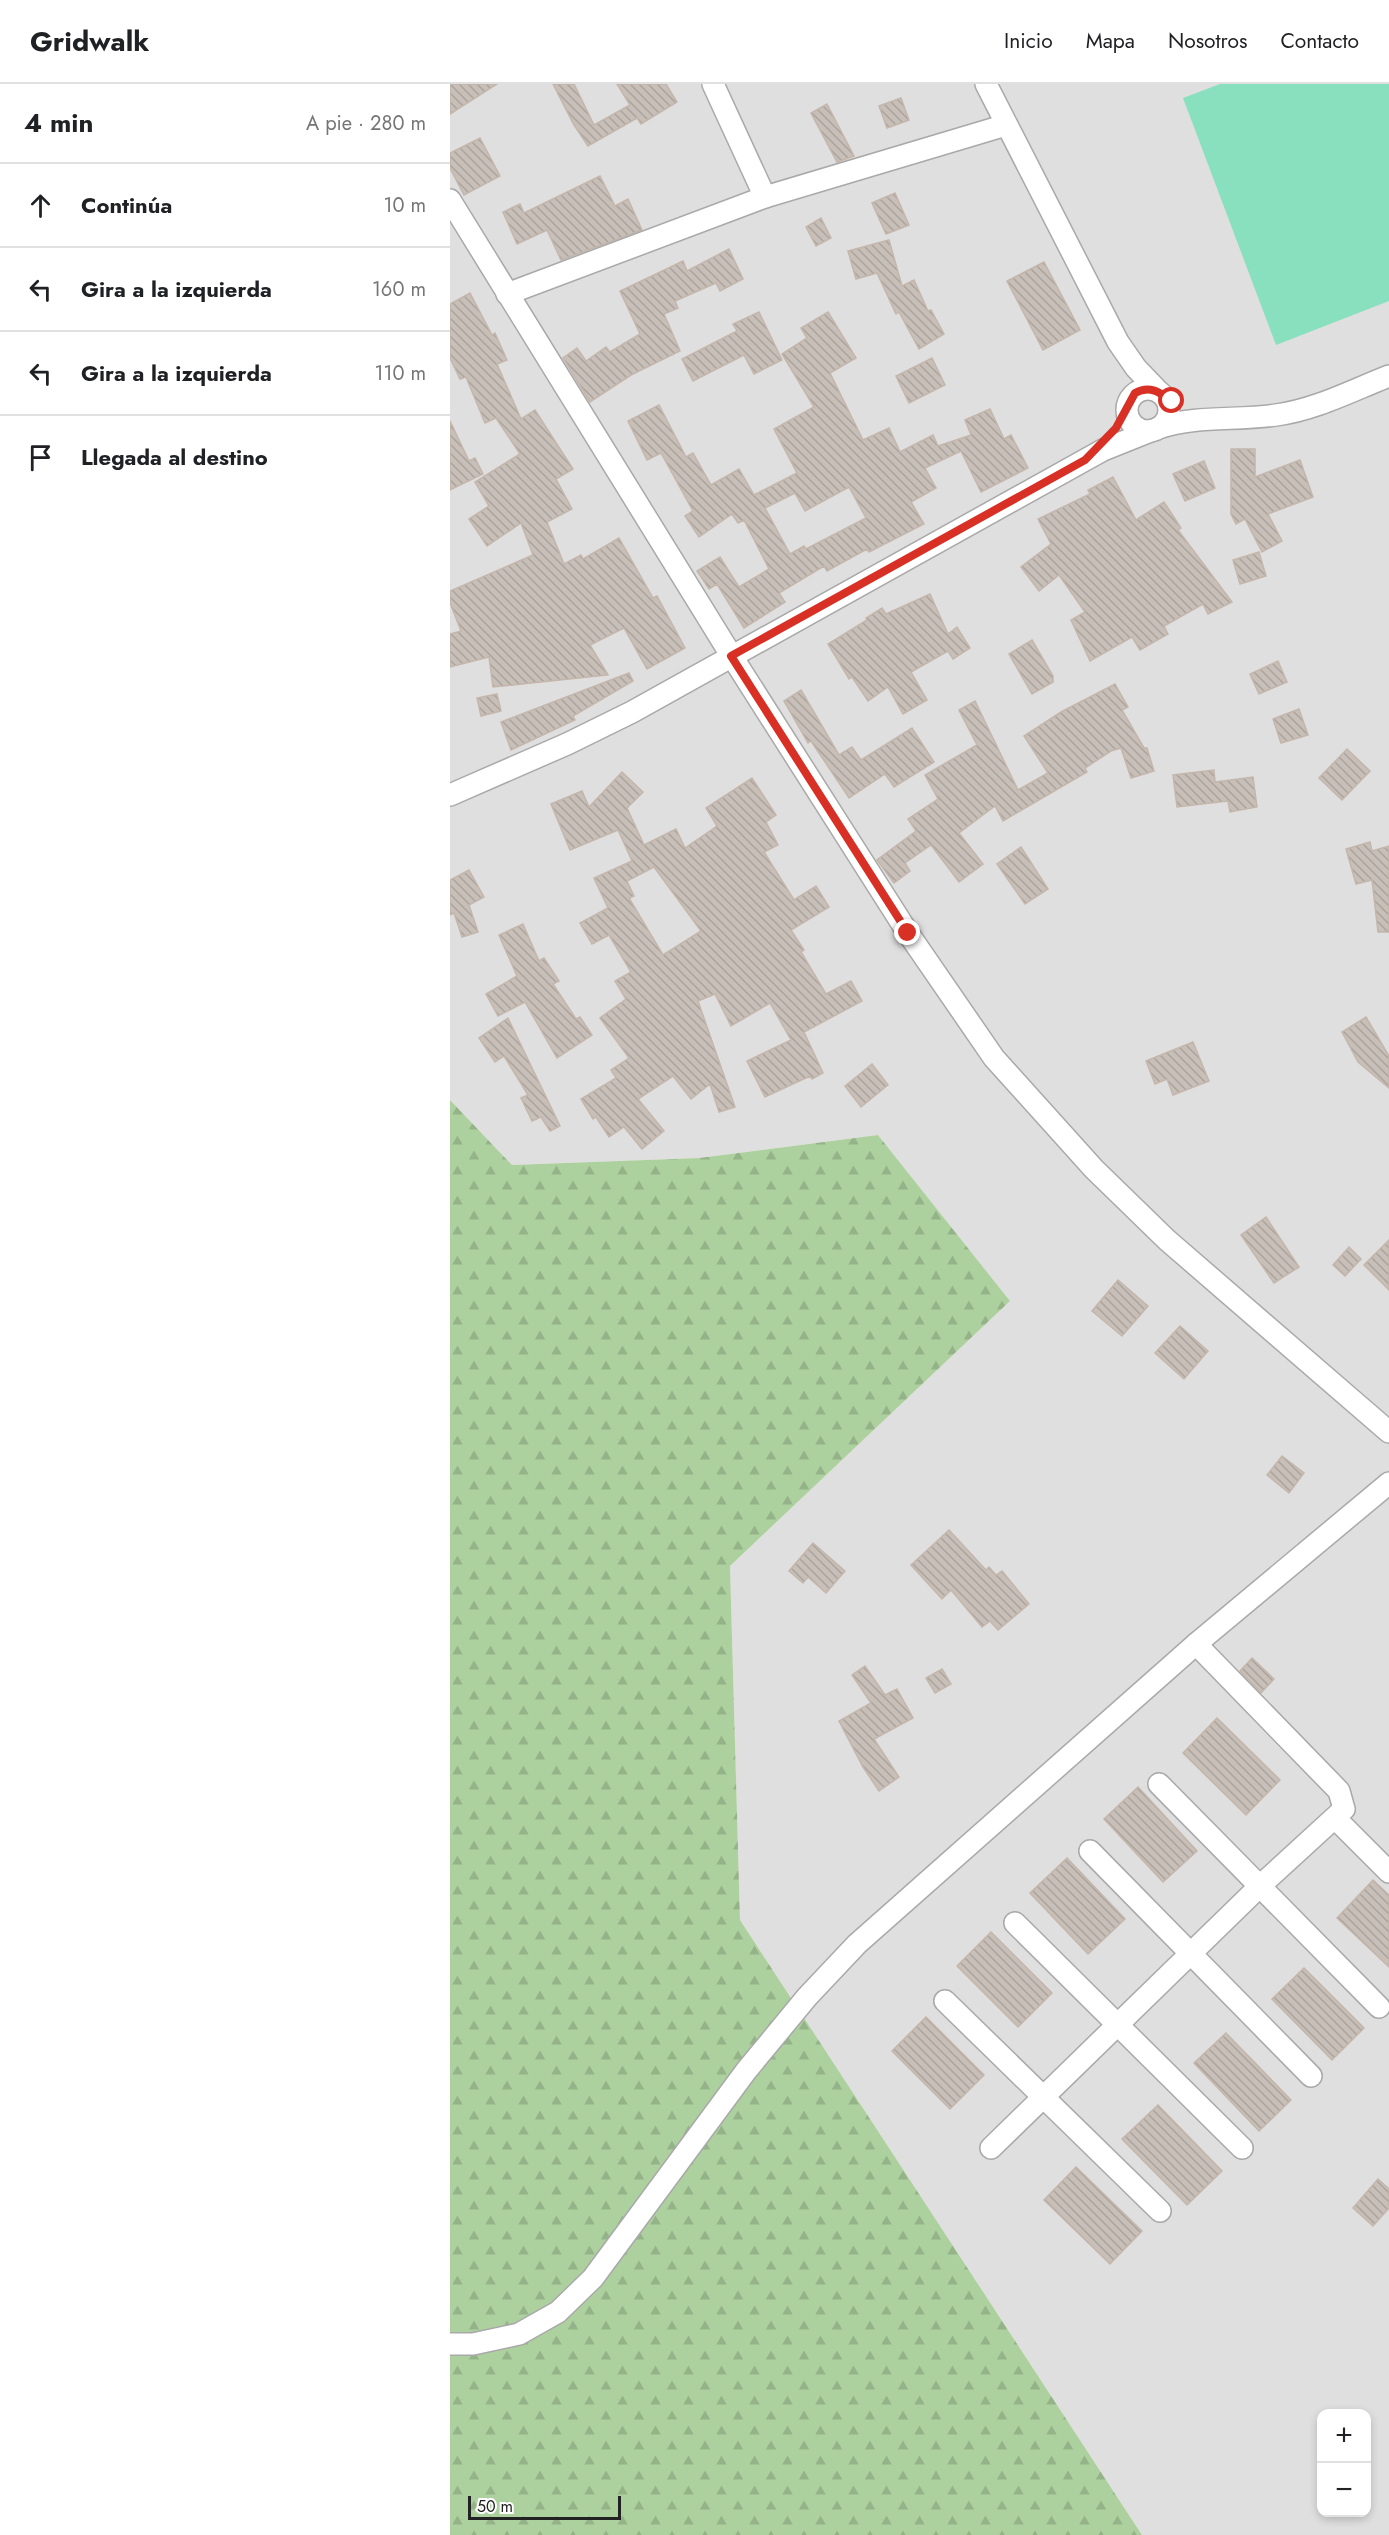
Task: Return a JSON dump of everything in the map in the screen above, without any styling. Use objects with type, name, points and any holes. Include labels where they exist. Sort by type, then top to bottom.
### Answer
[{"type":"street","points":[[713,84],[765,197]]},
{"type":"street","points":[[986,84],[1118,342],[1136,368],[1161,394],[1168,405],[1169,413],[1162,425],[1156,429],[1143,430],[1132,424],[1127,413],[1129,382],[1118,342]]},
{"type":"street","points":[[507,294],[765,197],[1006,124]]},
{"type":"street","points":[[450,200],[731,656],[908,933],[1002,1066],[1094,1169],[1167,1240],[1389,1432]]},
{"type":"street","points":[[450,795],[595,730],[1085,460],[1129,438],[1190,420],[1276,416],[1296,411],[1389,376]]},
{"type":"street","points":[[1085,460],[1116,428],[1129,402],[1141,390],[1148,389],[1161,394],[1180,406],[1231,417]]},
{"type":"street","points":[[450,2344],[473,2344],[519,2334],[565,2306],[593,2278],[746,2071],[807,1998],[857,1944],[1196,1644],[1389,1483]]},
{"type":"street","points":[[992,2148],[1043,2095],[1260,1886],[1336,1819],[1344,1809],[1339,1791],[1196,1644]]},
{"type":"street","points":[[1159,1785],[1379,2007]]},
{"type":"street","points":[[1336,1819],[1389,1872]]},
{"type":"street","points":[[1090,1851],[1311,2076]]},
{"type":"street","points":[[1015,1923],[1242,2148]]},
{"type":"street","points":[[945,2001],[1160,2211]]},
{"type":"shaded area","points":[[450,84],[1389,84],[1389,2535],[1142,2535],[740,1920],[730,1566],[1010,1301],[878,1135],[699,1158],[512,1165],[450,1100]]},
{"type":"green space","points":[[1220,84],[1389,84],[1389,301],[1276,345],[1183,98]]},
{"type":"green space","points":[[450,1100],[512,1165],[699,1158],[878,1135],[1010,1301],[730,1566],[740,1920],[1142,2535],[450,2535]]},
{"type":"building","points":[[450,84],[497,84],[450,114]]},
{"type":"building","points":[[553,84],[574,84],[594,125],[630,105],[617,84],[666,84],[677,102],[641,124],[637,118],[588,146],[574,125]]},
{"type":"building","points":[[901,98],[909,120],[887,128],[879,106]]},
{"type":"building","points":[[827,104],[854,156],[837,162],[811,113]]},
{"type":"building","points":[[480,138],[500,176],[464,195],[450,168],[450,153]]},
{"type":"building","points":[[600,176],[615,206],[628,199],[642,230],[561,260],[547,230],[517,244],[503,212],[520,204],[524,213]]},
{"type":"building","points":[[895,193],[909,225],[886,234],[872,203]]},
{"type":"building","points":[[821,218],[831,238],[816,246],[806,227]]},
{"type":"building","points":[[889,240],[902,286],[914,280],[928,311],[931,310],[944,334],[919,349],[899,312],[896,314],[877,273],[856,279],[848,251]]},
{"type":"building","points":[[729,249],[743,279],[720,291],[716,283],[675,301],[678,308],[664,314],[680,351],[631,375],[590,402],[563,358],[577,348],[586,361],[606,347],[610,352],[640,334],[620,291],[683,261],[687,271]]},
{"type":"building","points":[[1044,262],[1080,330],[1043,350],[1007,281]]},
{"type":"building","points":[[470,293],[492,335],[495,333],[507,360],[497,364],[521,419],[535,410],[573,469],[556,479],[572,509],[547,522],[564,564],[581,555],[583,559],[619,538],[653,598],[657,596],[685,648],[647,669],[624,628],[590,645],[608,675],[493,687],[489,657],[450,667],[450,634],[461,631],[450,603],[450,591],[533,555],[521,523],[487,546],[469,519],[489,506],[475,482],[520,454],[496,418],[485,423],[466,377],[460,379],[450,358],[450,304]]},
{"type":"building","points":[[759,312],[782,360],[754,374],[744,355],[693,381],[682,359],[737,331],[733,324]]},
{"type":"building","points":[[828,312],[856,358],[830,373],[863,440],[889,428],[900,452],[933,435],[938,446],[971,435],[965,420],[990,409],[1004,439],[1011,435],[1028,468],[981,492],[961,451],[925,468],[936,488],[911,502],[924,524],[869,552],[867,549],[827,571],[824,566],[779,593],[785,602],[744,628],[717,584],[709,589],[697,571],[720,557],[739,587],[769,569],[744,520],[738,523],[732,514],[699,537],[685,516],[693,511],[661,453],[647,460],[628,421],[659,405],[686,457],[693,453],[711,485],[739,469],[754,495],[797,473],[774,429],[814,407],[782,354],[807,338],[801,328]],"holes":[[[849,487],[866,518],[806,549],[804,546],[790,554],[765,508],[795,493],[805,511]]]},
{"type":"building","points":[[932,358],[945,385],[909,403],[896,376]]},
{"type":"building","points":[[450,421],[469,461],[475,458],[483,474],[450,490]]},
{"type":"building","points":[[1231,449],[1255,449],[1255,477],[1300,460],[1313,497],[1268,514],[1282,541],[1262,552],[1245,519],[1236,524],[1231,514]]},
{"type":"building","points":[[1204,461],[1215,488],[1185,501],[1173,474]]},
{"type":"building","points":[[1113,477],[1136,520],[1164,502],[1181,528],[1178,530],[1232,602],[1208,614],[1203,604],[1164,626],[1168,634],[1140,650],[1132,637],[1090,661],[1071,620],[1085,612],[1059,575],[1039,591],[1021,567],[1051,544],[1038,519],[1090,494],[1088,490]]},
{"type":"building","points":[[1259,552],[1266,576],[1240,584],[1233,560]]},
{"type":"building","points":[[930,594],[948,634],[957,627],[970,648],[953,659],[948,651],[911,672],[927,700],[903,714],[888,687],[868,701],[852,677],[849,679],[828,644],[882,608],[886,614]]},
{"type":"building","points":[[1032,640],[1053,676],[1053,682],[1032,694],[1009,654]]},
{"type":"building","points":[[1278,661],[1287,682],[1259,694],[1250,674]]},
{"type":"building","points":[[629,673],[633,681],[573,716],[575,720],[511,750],[501,722]]},
{"type":"building","points":[[1115,684],[1128,707],[1122,710],[1144,748],[1147,748],[1154,771],[1131,778],[1121,748],[1111,751],[1085,768],[1087,772],[1003,821],[995,806],[959,833],[983,864],[959,882],[931,845],[905,863],[910,871],[894,883],[877,860],[916,831],[908,819],[938,799],[925,775],[977,745],[959,710],[975,701],[1018,790],[1048,773],[1024,736],[1061,712]]},
{"type":"building","points":[[801,690],[839,755],[852,747],[861,760],[912,728],[934,762],[894,787],[885,774],[849,798],[811,741],[808,743],[784,701]]},
{"type":"building","points":[[497,694],[501,711],[481,716],[477,698]]},
{"type":"building","points":[[1299,709],[1308,735],[1281,743],[1273,719]]},
{"type":"building","points":[[1347,749],[1370,771],[1342,800],[1319,778]]},
{"type":"building","points":[[1214,770],[1215,782],[1253,777],[1257,807],[1230,812],[1228,801],[1177,807],[1173,775]]},
{"type":"building","points":[[622,772],[643,792],[627,808],[644,845],[676,829],[685,848],[717,826],[706,808],[752,778],[776,815],[766,822],[778,845],[764,852],[794,900],[816,886],[829,907],[791,930],[804,950],[801,952],[826,994],[851,981],[862,1001],[804,1032],[823,1073],[812,1079],[810,1076],[765,1097],[747,1061],[791,1040],[770,1003],[731,1026],[715,994],[698,1001],[735,1107],[719,1112],[710,1084],[691,1099],[673,1076],[638,1099],[664,1131],[642,1149],[624,1127],[609,1137],[596,1117],[593,1119],[581,1099],[616,1078],[611,1070],[629,1058],[600,1018],[626,999],[615,981],[631,972],[609,935],[592,944],[580,923],[608,908],[594,878],[632,861],[618,830],[570,850],[551,804],[582,791],[589,807]],"holes":[[[654,867],[701,931],[663,955],[629,898],[634,896],[627,881]]]},
{"type":"building","points":[[1370,842],[1372,851],[1389,846],[1389,932],[1378,932],[1372,880],[1356,884],[1346,849]]},
{"type":"building","points":[[1021,847],[1048,889],[1025,904],[997,864]]},
{"type":"building","points":[[469,870],[484,897],[469,905],[478,932],[462,937],[454,913],[450,915],[450,880]]},
{"type":"building","points":[[523,924],[539,961],[544,958],[559,981],[553,984],[576,1019],[580,1017],[592,1035],[557,1058],[525,1002],[498,1016],[486,994],[517,976],[499,935]]},
{"type":"building","points":[[1366,1017],[1389,1056],[1389,1088],[1358,1062],[1342,1032]]},
{"type":"building","points":[[508,1018],[560,1126],[550,1131],[541,1117],[532,1121],[521,1098],[528,1095],[504,1056],[495,1062],[479,1038]]},
{"type":"building","points":[[1193,1042],[1209,1081],[1173,1095],[1167,1079],[1155,1084],[1146,1061]]},
{"type":"building","points":[[872,1064],[888,1085],[861,1107],[845,1086]]},
{"type":"building","points":[[1266,1217],[1299,1267],[1274,1283],[1241,1235]]},
{"type":"building","points":[[1389,1240],[1389,1290],[1364,1265]]},
{"type":"building","points":[[1349,1247],[1361,1259],[1345,1276],[1333,1265]]},
{"type":"building","points":[[1118,1280],[1148,1306],[1122,1336],[1092,1311]]},
{"type":"building","points":[[1180,1326],[1208,1351],[1184,1379],[1155,1353]]},
{"type":"building","points":[[1282,1456],[1304,1473],[1289,1493],[1267,1475]]},
{"type":"building","points":[[949,1530],[986,1570],[989,1567],[996,1575],[1002,1571],[1029,1604],[998,1630],[990,1621],[982,1627],[951,1590],[942,1599],[911,1565]]},
{"type":"building","points":[[813,1543],[845,1571],[826,1593],[808,1577],[803,1583],[789,1571]]},
{"type":"building","points":[[1252,1658],[1274,1679],[1261,1693],[1240,1671]]},
{"type":"building","points":[[865,1666],[885,1695],[897,1689],[913,1718],[874,1739],[899,1777],[879,1791],[863,1767],[839,1721],[871,1703],[852,1675]]},
{"type":"building","points":[[942,1669],[951,1684],[935,1693],[926,1678]]},
{"type":"building","points":[[1217,1718],[1280,1780],[1246,1815],[1183,1753]]},
{"type":"building","points":[[1138,1787],[1197,1851],[1163,1882],[1104,1819]]},
{"type":"building","points":[[1067,1858],[1125,1919],[1088,1954],[1030,1893]]},
{"type":"building","points":[[1373,1880],[1389,1895],[1389,1967],[1337,1918]]},
{"type":"building","points":[[991,1932],[1052,1993],[1018,2027],[957,1966]]},
{"type":"building","points":[[1304,1968],[1364,2028],[1332,2060],[1272,1999]]},
{"type":"building","points":[[926,2017],[984,2075],[950,2109],[892,2051]]},
{"type":"building","points":[[1226,2033],[1291,2100],[1259,2131],[1194,2063]]},
{"type":"building","points":[[1158,2105],[1222,2171],[1187,2205],[1122,2139]]},
{"type":"building","points":[[1076,2167],[1142,2231],[1110,2264],[1044,2200]]},
{"type":"building","points":[[1378,2179],[1389,2189],[1389,2208],[1373,2226],[1353,2208]]},
{"type":"route","points":[[908,933],[731,656],[1085,460],[1116,428],[1135,393],[1141,390],[1155,390],[1172,401]]}]
